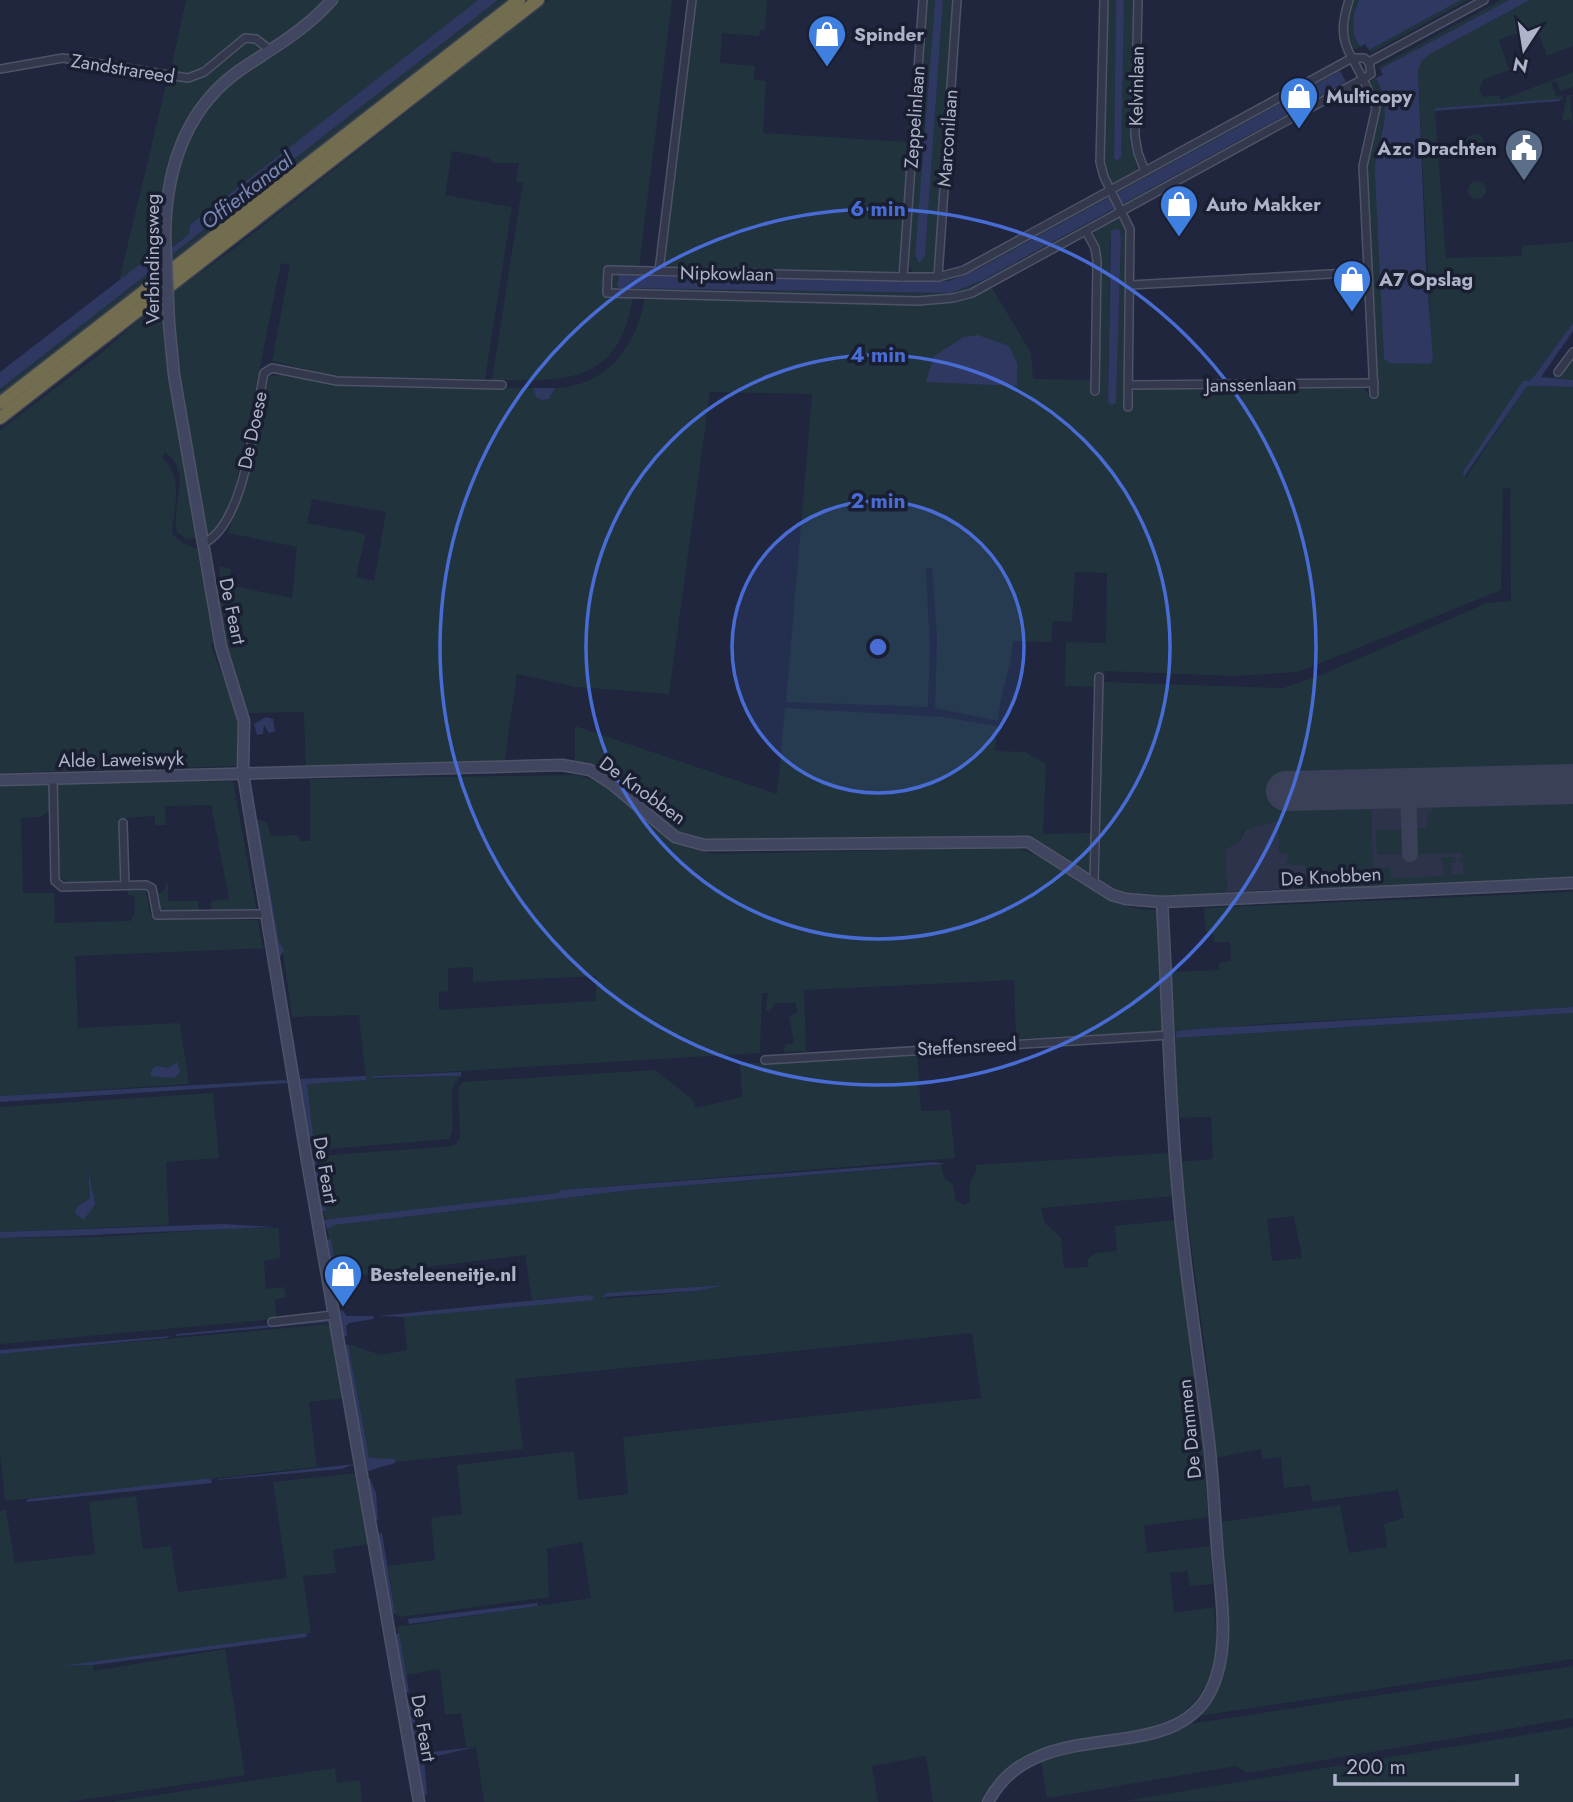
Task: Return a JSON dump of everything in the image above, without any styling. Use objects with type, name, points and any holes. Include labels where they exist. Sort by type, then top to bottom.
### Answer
[{"type":"highway","points":[[0,403],[519,0]]},
{"type":"highway","points":[[0,418],[538,0]]},
{"type":"street","name":"Verbindingsweg","points":[[202,544],[174,375],[169,323],[165,235],[168,186],[176,154],[189,124],[212,94],[240,70],[311,24],[332,0]]},
{"type":"street","points":[[659,271],[692,0]]},
{"type":"street","name":"Zeppelinlaan","points":[[903,277],[923,0]]},
{"type":"street","name":"Marconilaan","points":[[938,277],[957,0]]},
{"type":"street","points":[[1104,0],[1100,162],[1130,229],[1128,407]]},
{"type":"street","name":"Kelvinlaan","points":[[1138,0],[1135,136],[1145,171]]},
{"type":"street","points":[[1349,0],[1343,36],[1376,108],[1363,166],[1374,394]]},
{"type":"street","points":[[1369,62],[1483,0]]},
{"type":"street","name":"Zandstrareed","points":[[0,69],[63,58],[191,78],[204,72],[245,38],[256,38],[271,50]]},
{"type":"street","points":[[1352,58],[1364,58],[1369,62],[1371,74],[1363,79]]},
{"type":"street","name":"Nipkowlaan","points":[[1352,58],[964,270],[938,277],[608,270],[607,293],[918,301],[953,298],[972,293],[1363,79]]},
{"type":"street","points":[[1086,231],[1096,248],[1097,261],[1095,391]]},
{"type":"street","points":[[1130,285],[1368,272]]},
{"type":"street","points":[[1558,372],[1573,352]]},
{"type":"street","name":"De Doese","points":[[202,544],[222,529],[235,507],[264,373],[272,368],[338,381],[502,386]]},
{"type":"street","name":"Janssenlaan","points":[[1129,385],[1374,383]]},
{"type":"street","name":"De Feart","points":[[202,544],[221,647],[244,720],[243,774],[333,1315],[419,1802]]},
{"type":"street","points":[[1094,884],[1099,677]]},
{"type":"street","name":"De Knobben","points":[[243,774],[562,765],[590,770],[612,784],[675,837],[704,845],[1028,842],[1094,884],[1126,899],[1163,902],[1573,883]]},
{"type":"street","name":"Alde Laweiswyk","points":[[0,779],[243,774]]},
{"type":"street","points":[[53,778],[55,881],[62,887],[146,885],[152,888],[157,915],[267,914]]},
{"type":"street","points":[[123,823],[125,885]]},
{"type":"street","name":"De Dammen","points":[[988,1802],[1006,1776],[1028,1759],[1050,1751],[1149,1734],[1179,1723],[1209,1693],[1218,1672],[1222,1617],[1209,1437],[1179,1206],[1163,902]]},
{"type":"street","name":"Steffensreed","points":[[765,1060],[1170,1035]]},
{"type":"street","points":[[272,1322],[333,1315]]},
{"type":"shaded area","points":[[186,0],[330,0],[319,12],[271,45],[254,36],[197,75],[170,74]]},
{"type":"shaded area","points":[[338,0],[478,0],[191,225],[189,234],[170,248],[172,175],[200,113],[235,77],[305,32]]},
{"type":"shaded area","points":[[498,0],[509,0],[0,395],[0,389]]},
{"type":"shaded area","points":[[549,0],[672,0],[639,267],[603,267],[603,296],[633,296],[626,325],[616,347],[602,362],[585,372],[543,380],[492,380],[523,182],[516,182],[519,163],[492,163],[489,158],[452,151],[445,195],[512,207],[485,379],[335,376],[272,361],[290,265],[281,263],[232,504],[222,524],[207,536],[180,404],[171,294],[232,250]]},
{"type":"shaded area","points":[[696,0],[767,0],[765,30],[760,30],[759,36],[722,33],[720,63],[755,66],[754,80],[766,81],[763,133],[907,142],[910,147],[901,264],[897,272],[672,269],[664,263]]},
{"type":"shaded area","points":[[925,0],[935,0],[915,260],[925,256],[943,0],[954,0],[935,270],[930,273],[914,273],[907,263]]},
{"type":"shaded area","points":[[1106,0],[1116,0],[1114,157],[1119,160],[1124,0],[1135,0],[1132,150],[1138,167],[1133,175],[1113,184],[1103,169]]},
{"type":"shaded area","points":[[1351,0],[1359,0],[1353,24],[1360,47],[1352,51],[1346,40]]},
{"type":"shaded area","points":[[1461,0],[1468,0],[1371,53],[1369,50]]},
{"type":"shaded area","points":[[1501,0],[1509,0],[1380,69],[1378,67]]},
{"type":"shaded area","points":[[1530,0],[1573,0],[1573,46],[1547,56],[1536,26],[1499,40],[1509,70],[1483,80],[1479,90],[1484,97],[1499,95],[1501,100],[1573,72],[1573,87],[1560,91],[1556,81],[1551,82],[1556,96],[1562,95],[1563,100],[1436,108],[1435,112],[1446,258],[1522,256],[1522,246],[1573,242],[1573,323],[1463,472],[1466,477],[1527,386],[1573,387],[1573,772],[1373,776],[1371,780],[1285,783],[1286,801],[1371,799],[1373,869],[1306,872],[1305,865],[1286,865],[1289,854],[1279,853],[1278,821],[1243,830],[1241,840],[1225,849],[1227,892],[1158,897],[1122,893],[1108,887],[1099,877],[1103,687],[1065,686],[1066,642],[1106,643],[1107,573],[1075,572],[1072,622],[1053,621],[1051,642],[1013,641],[998,721],[935,708],[937,639],[932,568],[926,569],[930,647],[928,707],[786,702],[812,394],[710,392],[669,694],[576,687],[517,674],[504,765],[306,770],[304,712],[248,713],[229,658],[216,604],[221,605],[219,566],[231,569],[229,585],[292,598],[297,547],[228,533],[245,484],[269,376],[284,375],[346,386],[533,388],[536,396],[542,400],[549,399],[555,388],[590,380],[617,360],[635,331],[645,297],[931,304],[962,300],[991,286],[1031,353],[1033,379],[1092,380],[1091,392],[1097,392],[1101,257],[1094,234],[1099,227],[1119,219],[1127,226],[1126,410],[1132,410],[1134,391],[1139,389],[1362,386],[1370,396],[1376,396],[1365,171],[1379,112],[1369,82],[1376,78],[1387,108],[1376,157],[1384,359],[1432,363],[1418,70],[1422,61],[1430,54]],"holes":[[[1120,230],[1116,402],[1108,402],[1110,238]],[[1510,488],[1511,601],[1487,603],[1321,675],[1283,688],[1104,682],[1105,671],[1235,676],[1298,672],[1501,590],[1503,489]],[[312,499],[386,512],[374,581],[356,577],[366,534],[307,523]]]},
{"type":"shaded area","points":[[243,40],[255,40],[263,49],[201,102],[183,126],[176,144],[166,179],[163,254],[156,260],[148,258],[119,281],[168,77],[189,80]]},
{"type":"shaded area","points":[[1338,69],[1340,71],[1119,193],[1118,190]]},
{"type":"shaded area","points":[[1346,82],[1347,84],[1125,206],[1124,203]]},
{"type":"shaded area","points":[[1567,95],[1573,95],[1570,98],[1573,125],[1570,119],[1562,121]]},
{"type":"shaded area","points":[[1475,134],[1481,137],[1484,143],[1481,149],[1475,152],[1469,149],[1466,143],[1469,137]]},
{"type":"shaded area","points":[[1477,181],[1483,184],[1486,190],[1483,196],[1477,199],[1471,196],[1468,190],[1471,184]]},
{"type":"shaded area","points":[[1105,196],[1109,198],[980,268],[949,281],[620,275],[617,279],[619,288],[952,293],[983,280],[1114,209],[1114,212],[973,290],[958,295],[923,298],[612,290],[611,273],[940,279]]},
{"type":"shaded area","points":[[165,298],[197,538],[187,539],[177,532],[176,511],[180,479],[174,460],[165,452],[162,458],[173,474],[176,493],[172,533],[181,542],[197,549],[215,641],[211,644],[212,649],[235,707],[239,726],[238,766],[0,773],[0,430],[95,358]]},
{"type":"shaded area","points":[[1573,356],[1573,380],[1554,379],[1554,372],[1560,374]]},
{"type":"shaded area","points":[[1573,691],[1573,876],[1227,892],[1225,849],[1241,840],[1276,738]]},
{"type":"shaded area","points":[[785,708],[944,717],[997,726],[995,751],[1025,752],[1046,764],[1043,834],[1092,833],[1090,873],[1019,835],[735,843],[679,836],[575,765],[575,726],[777,794]]},
{"type":"shaded area","points":[[576,775],[595,781],[612,791],[671,838],[690,848],[713,854],[1020,849],[1042,858],[1106,897],[1140,909],[1158,910],[1164,1031],[1016,1039],[1014,980],[804,990],[806,1051],[784,1052],[785,1045],[794,1043],[789,1016],[797,1013],[796,1003],[776,1003],[769,1012],[766,1009],[768,993],[762,993],[760,1053],[374,1076],[375,1079],[461,1076],[455,1082],[453,1090],[453,1123],[449,1139],[317,1150],[314,1146],[305,1088],[307,1084],[366,1080],[359,1015],[292,1017],[258,820],[267,822],[271,836],[298,835],[300,841],[310,841],[310,779]],"holes":[[[473,967],[473,982],[596,976],[596,1001],[439,1010],[439,992],[448,991],[448,968]]]},
{"type":"shaded area","points":[[233,781],[256,908],[253,911],[211,912],[211,901],[229,899],[211,805],[165,806],[166,825],[155,825],[155,816],[123,818],[123,881],[69,883],[59,877],[57,783]]},
{"type":"shaded area","points":[[49,784],[50,810],[40,817],[21,818],[23,893],[54,893],[55,923],[130,921],[135,912],[134,896],[128,895],[128,890],[146,891],[150,914],[159,920],[258,920],[262,945],[266,948],[75,956],[78,1028],[180,1023],[189,1084],[0,1096],[0,785]]},
{"type":"shaded area","points":[[1573,798],[1573,881],[1378,887],[1377,868],[1390,867],[1391,878],[1445,876],[1441,857],[1455,857],[1456,862],[1451,863],[1452,874],[1463,874],[1463,862],[1459,862],[1463,853],[1412,854],[1411,829],[1427,828],[1427,815],[1440,802]]},
{"type":"shaded area","points":[[1407,829],[1408,854],[1377,855],[1376,830]]},
{"type":"shaded area","points":[[1373,880],[1371,890],[1299,891],[1301,885]]},
{"type":"shaded area","points":[[168,881],[168,901],[198,901],[199,912],[160,911],[156,895],[164,891]]},
{"type":"shaded area","points":[[1573,892],[1573,1007],[1260,1024],[1175,1033],[1176,1038],[1573,1013],[1573,1659],[1199,1716],[1213,1697],[1222,1674],[1226,1650],[1227,1598],[1220,1522],[1340,1505],[1349,1553],[1387,1547],[1384,1524],[1404,1518],[1398,1490],[1312,1502],[1310,1485],[1284,1488],[1281,1457],[1262,1459],[1261,1449],[1215,1458],[1208,1371],[1180,1162],[1213,1159],[1211,1117],[1177,1118],[1171,972],[1219,970],[1219,963],[1231,961],[1230,942],[1214,942],[1213,932],[1206,932],[1204,908]],"holes":[[[1294,1216],[1302,1258],[1272,1261],[1267,1219]]]},
{"type":"shaded area","points":[[917,1053],[921,1111],[950,1110],[955,1158],[561,1190],[558,1193],[334,1221],[325,1219],[318,1156],[454,1146],[460,1138],[458,1088],[463,1082],[655,1070],[694,1101],[695,1108],[742,1097],[740,1064]]},
{"type":"shaded area","points":[[213,1093],[219,1158],[166,1162],[169,1225],[0,1232],[0,1107]],"holes":[[[88,1168],[94,1200],[86,1219],[77,1207],[90,1198]]]},
{"type":"shaded area","points":[[1169,1153],[1173,1196],[1041,1208],[1045,1223],[1061,1238],[1064,1268],[1088,1267],[1088,1259],[1095,1253],[1117,1251],[1115,1226],[1176,1220],[1198,1380],[1208,1517],[1144,1526],[1147,1553],[1210,1546],[1213,1584],[1190,1586],[1187,1571],[1170,1573],[1174,1613],[1214,1607],[1215,1655],[1201,1693],[1177,1716],[1145,1729],[1035,1753],[1004,1771],[980,1802],[933,1802],[926,1756],[872,1766],[878,1802],[484,1802],[476,1747],[466,1747],[461,1713],[445,1715],[440,1669],[406,1675],[397,1627],[591,1598],[582,1542],[547,1548],[549,1597],[400,1617],[395,1613],[388,1566],[435,1560],[431,1518],[462,1514],[457,1465],[574,1451],[578,1500],[628,1494],[623,1437],[981,1398],[972,1333],[515,1379],[523,1449],[395,1462],[369,1459],[348,1344],[381,1355],[407,1350],[404,1317],[512,1307],[587,1295],[532,1300],[525,1255],[338,1278],[327,1229],[335,1225],[641,1189],[941,1165],[945,1179],[953,1184],[956,1201],[965,1205],[970,1201],[970,1182],[976,1171],[975,1165]],"holes":[[[720,1285],[697,1291],[608,1299],[603,1294]]]},
{"type":"shaded area","points":[[279,1228],[280,1258],[264,1261],[266,1289],[284,1287],[286,1297],[275,1300],[276,1319],[0,1344],[0,1238],[100,1237]]},
{"type":"shaded area","points":[[330,1324],[345,1398],[309,1402],[317,1467],[5,1501],[0,1453],[0,1354]]},
{"type":"shaded area","points":[[357,1473],[369,1544],[333,1550],[336,1573],[303,1576],[311,1633],[60,1666],[93,1665],[94,1671],[225,1649],[245,1775],[68,1802],[0,1802],[0,1511],[6,1510],[15,1563],[95,1554],[89,1502],[136,1496],[143,1549],[171,1546],[178,1592],[287,1578],[273,1482]]},
{"type":"shaded area","points":[[1573,1666],[1573,1718],[1247,1773],[1236,1766],[1047,1798],[1041,1760],[1056,1755],[1158,1738],[1189,1724]]},
{"type":"shaded area","points":[[1573,1727],[1573,1802],[1124,1801]]},
{"type":"shaded area","points":[[335,1768],[337,1783],[360,1780],[362,1802],[111,1802]]},
{"type":"water","name":"Offierkanaal","points":[[478,0],[498,0],[0,389],[0,372],[148,258],[156,260],[189,234],[190,225]]},
{"type":"water","points":[[935,0],[943,0],[925,256],[919,263],[915,256]]},
{"type":"water","points":[[1116,0],[1124,0],[1121,157],[1117,161],[1114,158]]},
{"type":"water","points":[[1359,0],[1461,0],[1369,50],[1365,44],[1360,47],[1353,30]]},
{"type":"water","points":[[1509,0],[1530,0],[1430,54],[1422,61],[1418,70],[1426,267],[1433,361],[1430,364],[1390,363],[1384,359],[1375,173],[1385,116],[1382,92],[1376,78],[1383,75],[1380,69]]},
{"type":"water","points":[[1340,71],[1346,82],[983,280],[952,293],[619,288],[617,284],[619,275],[949,281],[980,268]]},
{"type":"water","points":[[1560,101],[1434,111],[1436,108]]},
{"type":"water","points":[[1120,230],[1121,238],[1116,403],[1112,405],[1108,402],[1111,231]]},
{"type":"water","points":[[1573,323],[1573,331],[1541,377],[1573,380],[1573,387],[1527,386],[1464,477],[1463,472],[1523,381],[1529,381],[1534,376]]},
{"type":"water","points":[[978,335],[1009,346],[1017,363],[1017,386],[926,382],[934,356],[964,337]]},
{"type":"water","points":[[533,388],[555,388],[549,399],[542,400],[536,397]]},
{"type":"water","points":[[266,717],[273,719],[275,731],[269,733],[264,725],[263,734],[257,735],[254,724]]},
{"type":"water","points":[[258,820],[279,942],[284,950],[277,958],[253,821]]},
{"type":"water","points":[[1573,1007],[1573,1013],[1175,1038],[1177,1031],[1196,1029]]},
{"type":"water","points":[[177,1062],[180,1072],[175,1078],[150,1076],[152,1069],[157,1066],[168,1068]]},
{"type":"water","points":[[461,1072],[461,1076],[373,1078],[374,1076]]},
{"type":"water","points":[[366,1076],[366,1080],[307,1084],[314,1146],[310,1147],[298,1079]]},
{"type":"water","points":[[285,1080],[288,1083],[0,1102],[0,1096]]},
{"type":"water","points":[[315,1157],[326,1211],[321,1211],[312,1160]]},
{"type":"water","points":[[934,1162],[946,1164],[641,1189],[335,1225],[327,1229],[323,1220],[558,1193],[561,1190]]},
{"type":"water","points":[[88,1168],[95,1204],[84,1220],[75,1213],[77,1207],[90,1198]]},
{"type":"water","points":[[224,1224],[274,1227],[0,1238],[0,1232]]},
{"type":"water","points":[[331,1239],[341,1300],[338,1303],[326,1240]]},
{"type":"water","points":[[724,1285],[697,1291],[602,1297],[606,1293]]},
{"type":"water","points":[[587,1295],[594,1297],[593,1300],[404,1317],[378,1316]]},
{"type":"water","points":[[342,1310],[347,1316],[373,1316],[374,1319],[349,1323],[346,1326],[347,1336],[344,1337],[338,1313]]},
{"type":"water","points":[[323,1320],[330,1322],[176,1336],[176,1334]]},
{"type":"water","points":[[170,1336],[167,1338],[0,1354],[0,1350]]},
{"type":"water","points":[[348,1344],[369,1458],[395,1459],[395,1463],[368,1471],[344,1346]]},
{"type":"water","points":[[355,1464],[341,1469],[217,1480],[218,1479]]},
{"type":"water","points":[[370,1478],[376,1493],[378,1520],[374,1520],[367,1481]]},
{"type":"water","points":[[211,1479],[212,1483],[26,1502],[28,1499]]},
{"type":"water","points":[[382,1533],[395,1613],[393,1614],[377,1534]]},
{"type":"water","points":[[537,1603],[538,1606],[409,1624],[408,1619]]},
{"type":"water","points":[[306,1633],[307,1637],[93,1665],[60,1666]]},
{"type":"water","points":[[399,1633],[409,1692],[404,1692],[394,1635]]},
{"type":"water","points":[[410,1698],[422,1753],[476,1747],[424,1759],[427,1794],[424,1796],[406,1700]]},
{"type":"taxiway","points":[[1408,788],[1410,854]]},
{"type":"runway","points":[[1286,791],[1573,784]]},
{"type":"place","name":"Spinder","points":[[827,68]]},
{"type":"place","name":"Multicopy","points":[[1299,130]]},
{"type":"place","name":"Azc Drachten","points":[[1524,182]]},
{"type":"place","name":"Auto Makker","points":[[1179,238]]},
{"type":"place","name":"A7 Opslag","points":[[1352,313]]},
{"type":"place","name":"Besteleeneitje.nl","points":[[343,1308]]}]
